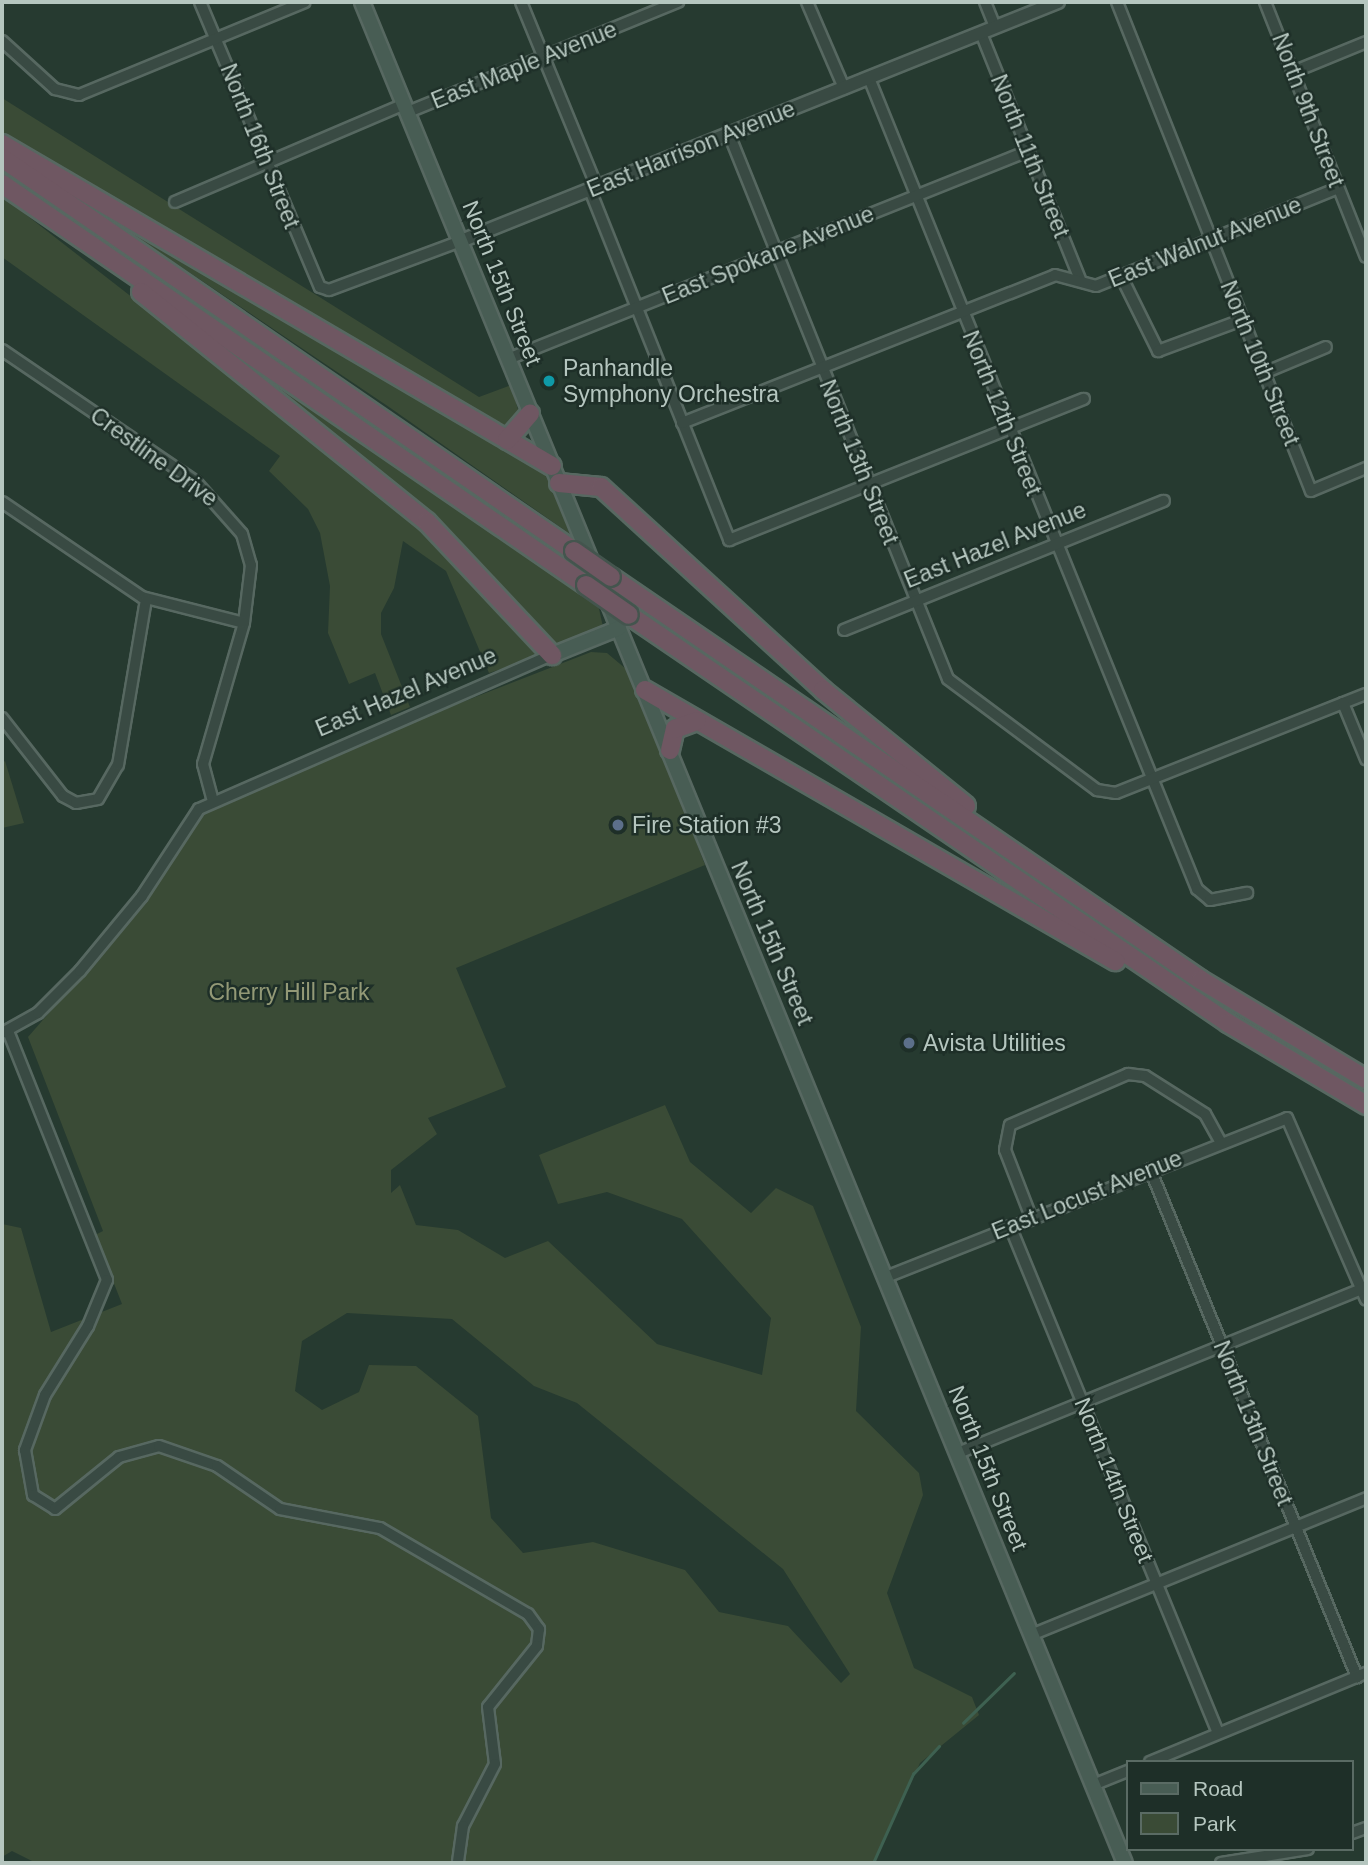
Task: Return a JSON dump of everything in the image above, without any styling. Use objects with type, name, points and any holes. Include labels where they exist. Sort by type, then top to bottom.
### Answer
[{"type":"highway","points":[[2,144],[552,466]]},
{"type":"highway","points":[[2,158],[1040,870],[1252,1013],[1366,1079]]},
{"type":"highway","points":[[2,184],[586,585],[624,622],[1228,1023]]},
{"type":"highway","points":[[41,209],[427,522],[552,655]]},
{"type":"highway","points":[[507,440],[530,414]]},
{"type":"highway","points":[[559,484],[601,487],[822,690],[1040,870]]},
{"type":"highway","points":[[645,690],[1228,1023],[1366,1105]]},
{"type":"highway","points":[[670,750],[675,729],[697,721]]},
{"type":"main road","name":"North 15th Street","points":[[362,2],[559,484],[624,622],[645,690],[1125,1863]]},
{"type":"main road","name":"East Hazel Avenue","points":[[552,655],[624,622]]},
{"type":"street","name":"North 16th Street","points":[[200,2],[322,289]]},
{"type":"street","points":[[2,41],[66,95],[216,40],[305,2]]},
{"type":"street","points":[[521,2],[594,189],[636,308],[729,540],[1084,399]]},
{"type":"street","name":"East Maple Avenue","points":[[175,202],[267,163],[678,2]]},
{"type":"street","points":[[807,2],[844,88]]},
{"type":"street","points":[[985,2],[995,27]]},
{"type":"street","name":"East Harrison Avenue","points":[[322,289],[461,241],[1058,2]]},
{"type":"street","name":"North 10th Street","points":[[1117,2],[1311,491],[1366,468]]},
{"type":"street","name":"North 9th Street","points":[[1265,2],[1366,257]]},
{"type":"street","name":"North 11th Street","points":[[981,33],[1080,280]]},
{"type":"street","points":[[1293,72],[1366,43]]},
{"type":"street","name":"North 12th Street","points":[[869,78],[1055,545],[1197,889],[1210,900],[1247,893]]},
{"type":"street","name":"North 13th Street","points":[[729,134],[948,679],[1097,790],[1115,793],[1366,694]]},
{"type":"street","name":"East Spokane Avenue","points":[[508,359],[1028,151]]},
{"type":"street","name":"East Walnut Avenue","points":[[682,423],[1055,275],[1096,286],[1338,188]]},
{"type":"street","points":[[1121,276],[1153,349],[1242,320]]},
{"type":"street","points":[[1264,373],[1326,347]]},
{"type":"street","name":"Crestline Drive","points":[[2,350],[223,505],[249,555],[244,623],[226,702],[203,764],[214,802]]},
{"type":"street","name":"East Hazel Avenue","points":[[844,630],[1164,501]]},
{"type":"street","points":[[2,502],[146,599],[244,623]]},
{"type":"street","points":[[2,718],[63,796],[76,803],[94,801],[111,785],[118,765],[146,599]]},
{"type":"street","name":"East Hazel Avenue","points":[[5,1032],[38,1013],[80,971],[142,895],[187,822],[214,802],[552,655]]},
{"type":"street","points":[[1343,703],[1366,759]]},
{"type":"street","points":[[5,1032],[107,1280],[88,1326],[45,1395],[25,1450],[33,1495],[55,1509],[119,1457],[159,1446],[217,1466],[280,1509],[380,1528],[528,1614],[539,1629],[537,1646],[488,1707],[495,1763],[463,1826],[458,1863]]},
{"type":"street","points":[[1031,1217],[1005,1150],[1005,1133],[1017,1119],[1135,1073],[1205,1114],[1220,1141]]},
{"type":"street","name":"East Locust Avenue","points":[[886,1277],[1220,1141],[1289,1119],[1364,1287]]},
{"type":"street","name":"North 13th Street","points":[[1150,1169],[1296,1527],[1362,1675]]},
{"type":"street","name":"North 14th Street","points":[[1010,1226],[1218,1733]]},
{"type":"street","points":[[958,1453],[1364,1287],[1366,1300]]},
{"type":"street","points":[[1031,1635],[1366,1499]]},
{"type":"street","points":[[1155,1760],[1362,1675]]},
{"type":"street","points":[[1093,1785],[1126,1772]]},
{"type":"street","points":[[1221,1863],[1296,1851]]},
{"type":"green space","points":[[2,98],[479,397],[511,385],[521,420],[506,432],[2,136]]},
{"type":"green space","points":[[2,196],[394,501],[459,562],[542,656],[489,673],[446,571],[403,541],[394,588],[381,613],[381,634],[410,707],[391,715],[375,673],[349,684],[328,633],[330,586],[320,533],[308,509],[269,471],[280,456],[2,257]]},
{"type":"green space","points":[[119,225],[545,471],[570,534],[389,407]]},
{"type":"green space","points":[[229,354],[598,604],[603,627],[560,646],[544,637]]},
{"type":"green space","name":"Cherry Hill Park","points":[[591,652],[607,653],[632,674],[705,865],[456,968],[506,1087],[428,1118],[437,1134],[391,1170],[391,1193],[400,1185],[416,1225],[458,1230],[505,1258],[548,1241],[657,1344],[762,1375],[771,1318],[682,1219],[607,1192],[558,1204],[539,1155],[665,1105],[690,1162],[751,1213],[776,1188],[813,1206],[861,1327],[856,1411],[919,1473],[923,1495],[887,1593],[914,1668],[972,1697],[979,1715],[920,1763],[874,1863],[36,1863],[12,1851],[2,1857],[2,1224],[21,1228],[51,1332],[122,1304],[95,1235],[103,1231],[28,1037],[149,898],[204,812],[334,752]],"holes":[[[347,1313],[452,1319],[534,1386],[577,1403],[783,1569],[850,1674],[841,1683],[788,1626],[719,1612],[685,1570],[593,1542],[523,1553],[491,1518],[478,1416],[416,1366],[369,1365],[359,1392],[322,1410],[295,1391],[302,1341]]]},
{"type":"green space","points":[[5,761],[24,823],[2,828],[2,763]]},
{"type":"waterway","points":[[963,1723],[1014,1673]]},
{"type":"waterway","points":[[873,1863],[913,1774],[939,1746]]},
{"type":"place","name":"Panhandle Symphony Orchestra","points":[[549,381]]},
{"type":"place","name":"Fire Station #3","points":[[618,825]]},
{"type":"place","name":"Avista Utilities","points":[[909,1043]]}]
